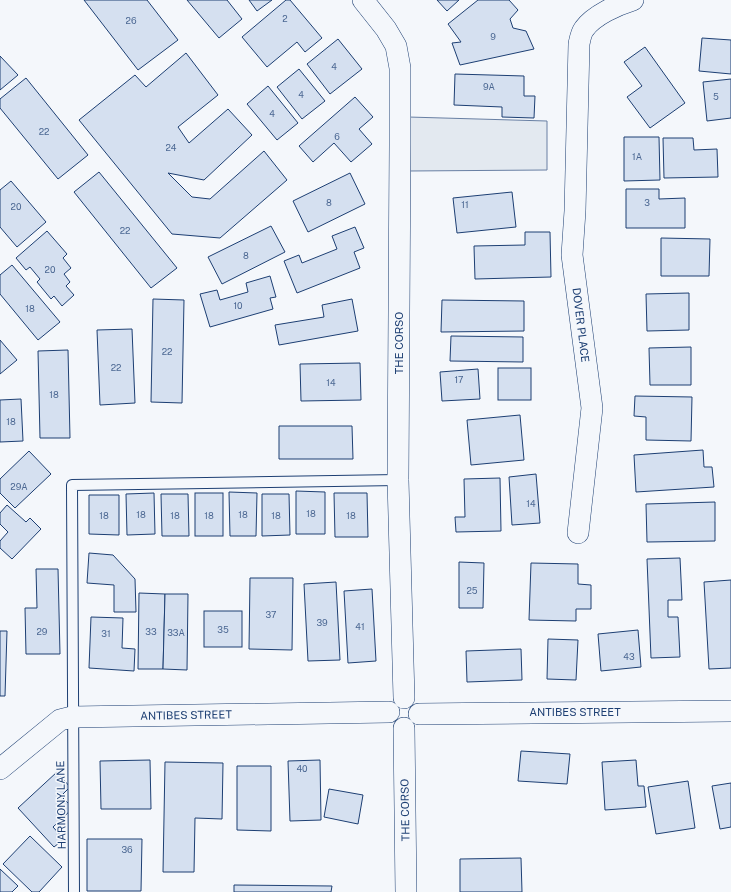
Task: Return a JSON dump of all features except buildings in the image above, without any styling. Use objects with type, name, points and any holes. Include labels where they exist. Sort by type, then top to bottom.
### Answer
[{"type":"street","name":"THE CORSO","points":[[363,0],[393,40],[396,46],[400,68],[398,480],[404,698]]},
{"type":"street","name":"DOVER PLACE","points":[[578,533],[592,408],[572,255],[575,211],[579,44],[583,29],[598,16],[620,4],[633,0]]},
{"type":"street","points":[[404,698],[413,701],[416,704],[419,714],[416,722],[409,728],[399,728],[391,722],[389,712],[392,703],[404,698]]},
{"type":"street","name":"ANTIBES STREET","points":[[419,714],[731,711]]},
{"type":"street","name":"ANTIBES STREET","points":[[0,769],[60,720],[72,717],[389,712]]},
{"type":"street","name":"THE CORSO","points":[[404,728],[406,892]]},
{"type":"lane","name":"HARMONY LANE","points":[[74,892],[72,485],[398,480]]},
{"type":"shaded area","points":[[408,117],[547,121],[547,170],[408,171]]}]
